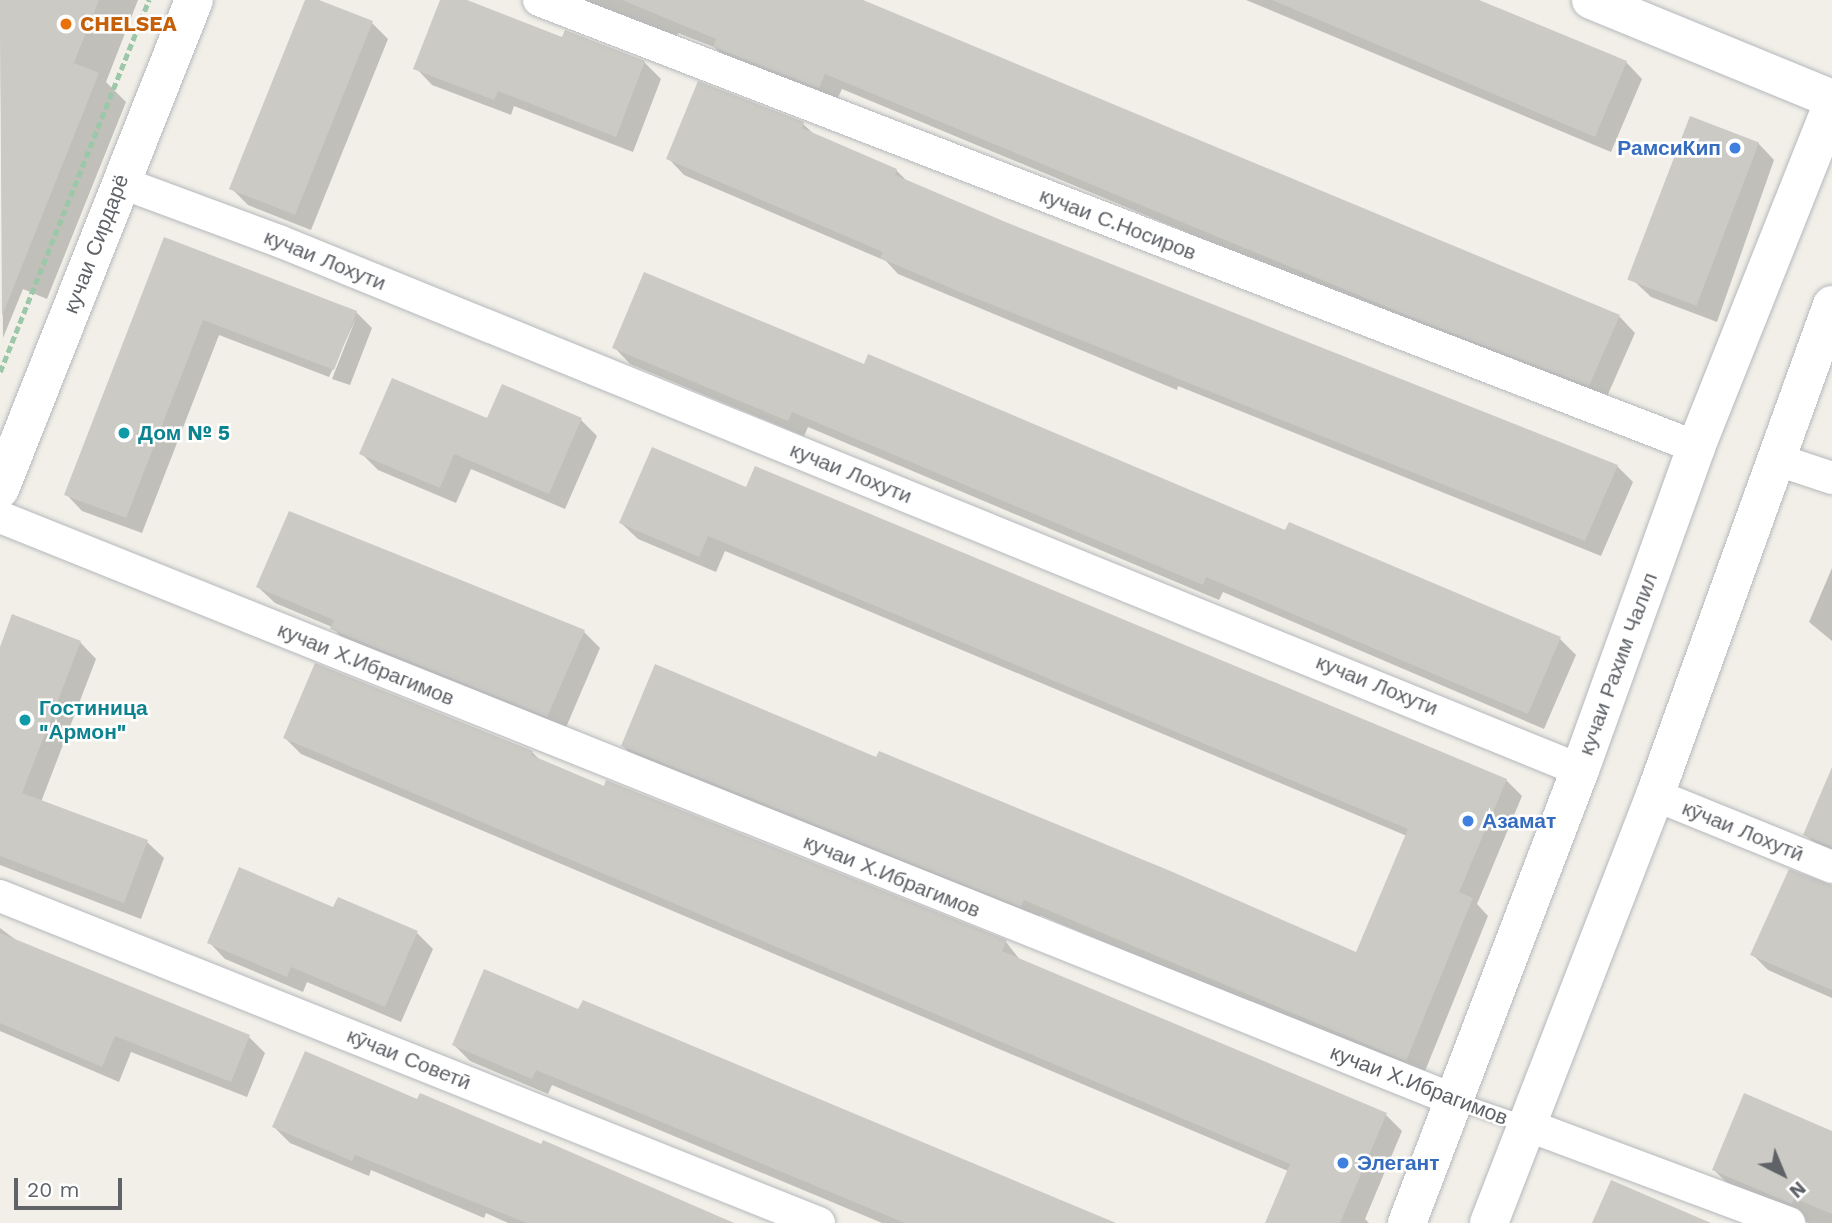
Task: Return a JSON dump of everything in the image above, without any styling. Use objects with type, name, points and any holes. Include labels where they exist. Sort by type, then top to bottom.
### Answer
[{"type":"main road","name":"кучаи Сирдарё","points":[[0,489],[194,0]]},
{"type":"main road","points":[[1591,0],[1832,99]]},
{"type":"main road","name":"кучаи Рахим Чалил","points":[[1407,1223],[1580,770],[1696,447],[1832,106]]},
{"type":"main road","points":[[1489,1223],[1654,795],[1778,460],[1832,305]]},
{"type":"street","name":"кучаи С.Носиров","points":[[540,0],[1696,447]]},
{"type":"street","name":"кучаи Лохути","points":[[120,182],[318,257],[1580,770]]},
{"type":"street","points":[[1778,460],[1832,478]]},
{"type":"street","name":"кучаи Х.Ибрагимов","points":[[0,516],[1454,1100]]},
{"type":"street","name":"кӯчаи Лохутӣ","points":[[1654,795],[1832,867]]},
{"type":"street","name":"кӯчаи Советӣ","points":[[0,896],[819,1223]]},
{"type":"street","name":"кучаи Х.Ибрагимов","points":[[1527,1125],[1789,1223]]},
{"type":"lane","name":"кучаи Х.Ибрагимов","points":[[1454,1100],[1527,1125]]},
{"type":"path","points":[[0,372],[149,0]]},
{"type":"building","points":[[0,0],[99,0],[74,63],[99,73],[2,316]]},
{"type":"building","points":[[305,0],[319,0],[373,21],[295,215],[229,189]]},
{"type":"building","points":[[440,0],[467,0],[562,37],[565,30],[645,61],[616,137],[498,91],[494,100],[413,69]]},
{"type":"building","points":[[622,0],[863,0],[1620,315],[1589,386],[1411,317],[825,74],[819,88],[713,47],[716,39]]},
{"type":"building","points":[[1272,0],[1479,0],[1627,61],[1595,137]]},
{"type":"building","points":[[698,81],[804,122],[802,128],[897,169],[895,175],[1008,223],[1618,465],[1585,541],[960,292],[880,258],[883,252],[666,159]]},
{"type":"building","points":[[1690,116],[1759,143],[1696,306],[1627,279]]},
{"type":"building","name":"Дом № 5","points":[[164,237],[357,311],[334,370],[203,320],[126,518],[64,495]]},
{"type":"building","points":[[644,272],[864,364],[868,354],[1285,530],[1289,522],[1561,637],[1528,714],[1206,577],[1203,585],[792,412],[788,421],[612,348]]},
{"type":"building","points":[[392,378],[487,418],[502,384],[582,418],[549,494],[454,454],[440,488],[359,454]]},
{"type":"building","points":[[652,447],[746,487],[755,466],[1507,779],[1459,892],[1473,898],[1406,1061],[1024,900],[1021,907],[621,746],[655,664],[876,757],[879,751],[1168,870],[1356,952],[1408,829],[708,536],[699,557],[619,523]]},
{"type":"building","points":[[289,511],[585,630],[547,717],[330,629],[334,620],[256,587]]},
{"type":"building","name":"Гостиница \"Армон\"","points":[[12,614],[81,641],[22,793],[148,840],[124,903],[0,856],[0,647]]},
{"type":"building","points":[[315,663],[533,751],[531,755],[604,786],[606,780],[1007,940],[1002,951],[1387,1113],[1340,1223],[1265,1223],[1290,1164],[283,738]]},
{"type":"building","points":[[1832,767],[1832,847],[1803,835]]},
{"type":"building","points":[[239,867],[333,907],[338,897],[418,931],[385,1007],[291,967],[287,977],[207,943]]},
{"type":"building","points":[[1789,869],[1832,885],[1832,990],[1750,955]]},
{"type":"building","points":[[0,933],[250,1035],[231,1082],[115,1036],[102,1067],[0,1023]]},
{"type":"building","points":[[484,969],[578,1009],[583,1000],[1116,1223],[905,1223],[536,1070],[532,1079],[452,1045]]},
{"type":"building","points":[[305,1051],[417,1099],[420,1093],[541,1144],[543,1140],[734,1223],[527,1223],[355,1155],[352,1161],[272,1127]]},
{"type":"building","points":[[1744,1093],[1832,1131],[1832,1214],[1794,1198],[1792,1204],[1712,1170]]},
{"type":"building","points":[[1611,1180],[1711,1223],[1592,1223]]},
{"type":"place","name":"CHELSEA","points":[[66,24]]},
{"type":"place","name":"РамсиКип","points":[[1735,148]]},
{"type":"place","name":"Дом № 5","points":[[124,433]]},
{"type":"place","name":"Гостиница \"Армон\"","points":[[25,720]]},
{"type":"place","name":"Азамат","points":[[1468,821]]},
{"type":"place","name":"Элегант","points":[[1343,1163]]}]
